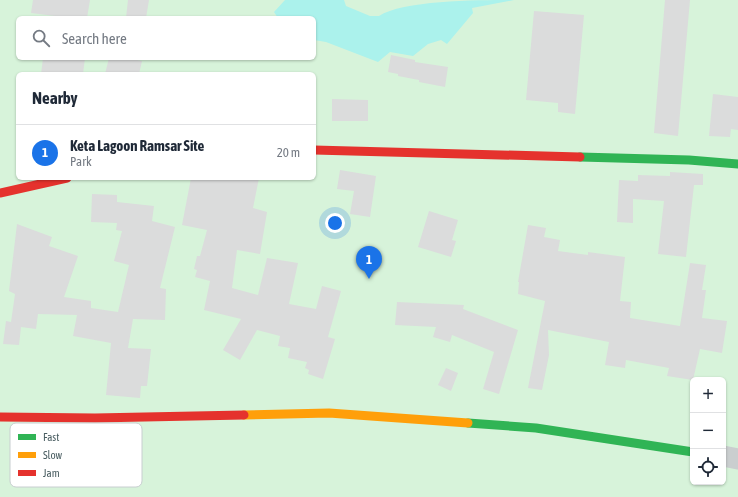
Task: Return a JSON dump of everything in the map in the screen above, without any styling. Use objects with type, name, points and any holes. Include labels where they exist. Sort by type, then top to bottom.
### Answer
[{"type":"street","points":[[316,150],[689,160],[738,164]]},
{"type":"street","points":[[0,192],[57,180]]},
{"type":"street","points":[[0,417],[95,418],[329,413],[536,428],[690,452]]},
{"type":"street","points":[[726,456],[738,458]]},
{"type":"green space","points":[[0,0],[738,0],[738,497],[0,497]]},
{"type":"water","points":[[285,0],[344,0],[346,6],[370,16],[379,16],[390,11],[424,4],[463,1],[514,0],[472,8],[473,13],[447,44],[441,40],[428,44],[413,56],[390,52],[378,62],[326,42],[316,40],[316,16],[277,16],[274,12]]},
{"type":"building","points":[[33,0],[90,0],[87,16],[55,16],[31,13]]},
{"type":"building","points":[[128,0],[149,0],[146,16],[126,16]]},
{"type":"building","points":[[665,0],[690,0],[678,136],[654,133]]},
{"type":"building","points":[[534,11],[584,15],[575,114],[558,112],[558,103],[526,100]]},
{"type":"building","points":[[391,55],[415,60],[415,62],[448,67],[445,87],[419,82],[419,80],[398,76],[398,74],[388,72]]},
{"type":"building","points":[[43,60],[85,60],[83,72],[41,72]]},
{"type":"building","points":[[108,60],[142,61],[139,72],[106,72]]},
{"type":"building","points":[[713,94],[738,97],[738,130],[731,129],[730,137],[709,136]]},
{"type":"building","points":[[332,99],[368,100],[368,121],[332,121]]},
{"type":"building","points":[[340,170],[376,176],[370,217],[350,214],[354,191],[337,189]]},
{"type":"building","points":[[670,172],[703,174],[703,185],[694,185],[686,257],[658,254],[664,201],[633,199],[633,223],[617,222],[619,180],[638,181],[638,175],[670,176]]},
{"type":"building","points":[[191,180],[259,180],[253,208],[267,212],[260,254],[237,250],[232,288],[258,295],[267,258],[298,263],[289,304],[316,309],[322,286],[341,291],[328,337],[335,339],[323,379],[308,374],[309,370],[305,368],[307,362],[288,358],[290,348],[278,346],[280,336],[257,330],[240,360],[223,350],[241,319],[204,310],[210,281],[195,277],[197,270],[194,269],[197,256],[200,256],[207,230],[182,225]]},
{"type":"building","points":[[92,194],[117,195],[117,202],[154,206],[152,221],[175,227],[160,288],[166,289],[165,320],[133,319],[128,348],[151,349],[147,386],[141,386],[140,398],[106,395],[111,343],[73,336],[77,315],[38,314],[36,329],[21,327],[19,345],[3,344],[6,321],[11,322],[15,294],[9,291],[17,224],[52,237],[49,246],[78,256],[64,297],[91,301],[91,308],[118,312],[129,265],[114,261],[122,231],[116,230],[117,223],[91,222]]},
{"type":"building","points":[[429,211],[458,220],[452,240],[456,241],[451,257],[418,247]]},
{"type":"building","points":[[528,225],[546,228],[544,237],[560,240],[558,251],[588,255],[588,252],[625,257],[620,301],[631,302],[630,318],[680,326],[690,263],[706,265],[702,290],[706,290],[702,318],[727,321],[722,353],[700,349],[694,377],[690,377],[690,380],[667,376],[669,368],[626,360],[625,368],[605,365],[609,342],[548,330],[549,355],[542,390],[528,388],[545,301],[518,294],[518,282]]},
{"type":"building","points":[[397,302],[464,305],[463,309],[518,330],[499,394],[483,389],[494,352],[452,335],[450,342],[433,337],[436,327],[395,325]]},
{"type":"building","points":[[446,368],[458,373],[451,391],[438,385]]},
{"type":"traffic: fast","points":[[580,157],[689,160],[738,164]]},
{"type":"traffic: fast","points":[[468,423],[536,428],[690,452]]},
{"type":"traffic: slow","points":[[244,415],[329,413],[468,423]]},
{"type":"traffic: jam","points":[[316,150],[580,157]]},
{"type":"traffic: jam","points":[[0,193],[58,180]]},
{"type":"traffic: jam","points":[[0,417],[95,418],[244,415]]},
{"type":"place","name":"Keta Lagoon Ramsar Site","points":[[369,279]]}]
